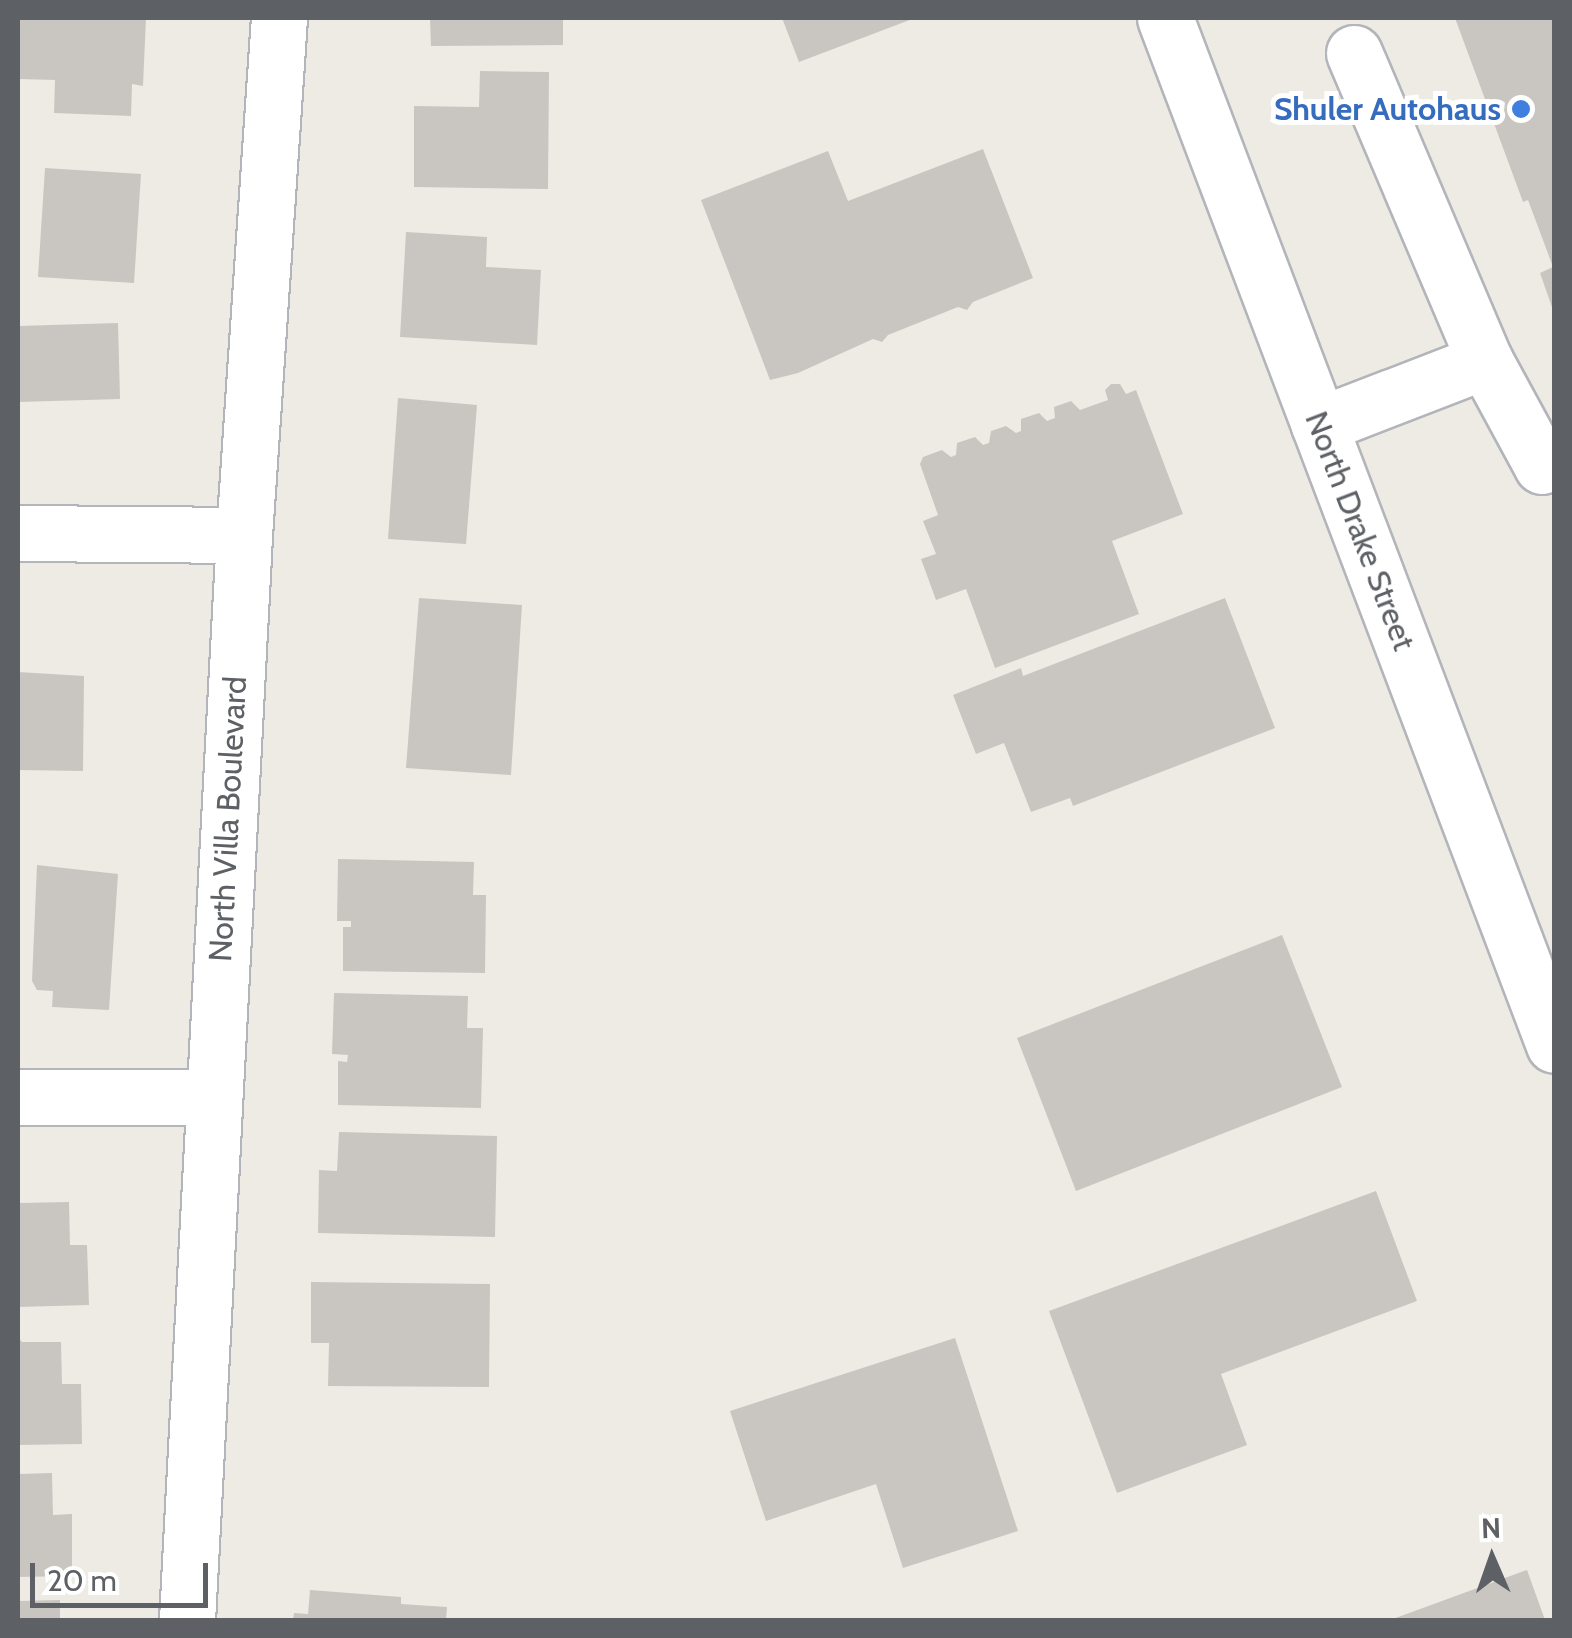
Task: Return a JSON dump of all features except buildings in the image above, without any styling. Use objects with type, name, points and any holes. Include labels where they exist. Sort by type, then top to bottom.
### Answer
[{"type":"street","name":"North Villa Boulevard","points":[[187,1620],[244,536],[279,18]]},
{"type":"street","name":"North Drake Street","points":[[1166,18],[1554,1045]]},
{"type":"street","points":[[1354,53],[1485,360],[1542,466],[1554,462]]},
{"type":"street","points":[[1319,425],[1485,360]]},
{"type":"street","points":[[18,533],[244,536]]},
{"type":"street","points":[[18,1097],[213,1097]]},
{"type":"place","name":"Shuler Autohaus","points":[[1521,109]]}]
